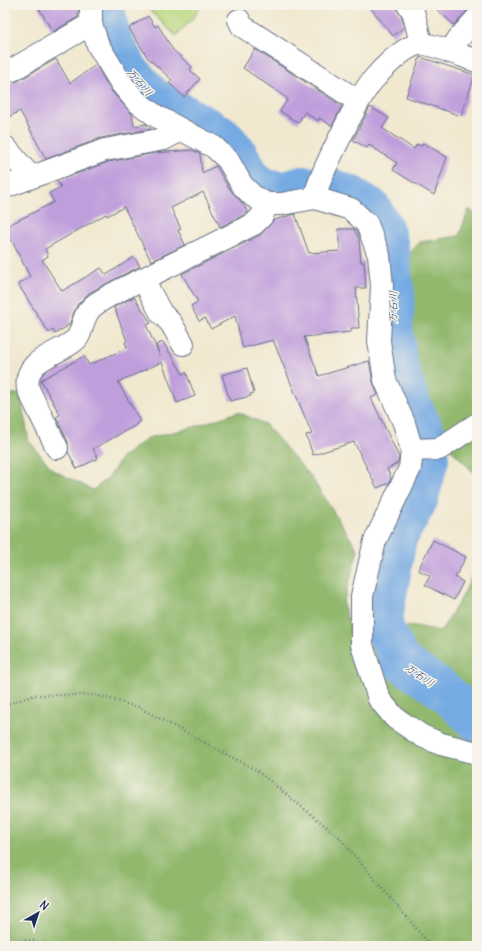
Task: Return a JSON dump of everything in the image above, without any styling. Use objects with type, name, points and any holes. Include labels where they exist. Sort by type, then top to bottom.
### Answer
[{"type":"street","points":[[408,5],[412,11],[421,44]]},
{"type":"street","points":[[12,70],[91,15],[98,45],[121,83],[136,101],[156,116],[214,147],[228,160],[242,185],[253,196],[267,204],[281,204],[318,188],[358,102],[372,81],[406,49],[421,44],[477,61]]},
{"type":"street","points":[[450,52],[459,38],[477,18]]},
{"type":"street","points":[[239,20],[242,26],[358,102]]},
{"type":"street","points":[[5,187],[105,150],[164,139],[182,130]]},
{"type":"street","points":[[5,147],[31,177]]},
{"type":"street","points":[[318,188],[351,209],[367,224],[379,255],[382,286],[379,341],[385,380],[404,423],[423,449]]},
{"type":"street","points":[[57,448],[28,389],[26,378],[29,369],[75,341],[80,333],[84,316],[93,306],[143,279],[254,224],[262,216],[267,204]]},
{"type":"street","points":[[143,279],[161,313],[171,324],[183,344]]},
{"type":"street","points":[[477,424],[423,449],[410,468],[374,541],[362,596],[362,645],[379,699],[395,718],[422,736],[441,744],[477,753]]},
{"type":"path","points":[[5,705],[35,695],[96,695],[138,707],[256,770],[339,837],[430,946]]},
{"type":"path","points":[[5,942],[28,940],[64,946]]},
{"type":"green space","points":[[144,5],[200,5],[195,16],[176,36]]},
{"type":"green space","points":[[469,209],[477,215],[477,319],[475,321],[472,371],[477,381],[477,476],[438,436],[413,391],[397,324],[397,267],[420,242],[459,236]]},
{"type":"green space","points":[[5,394],[20,394],[29,441],[53,470],[93,490],[109,477],[122,457],[148,438],[194,427],[238,412],[265,424],[311,477],[358,550],[343,604],[358,654],[410,625],[441,631],[462,597],[477,566],[477,946],[5,946]]},
{"type":"building","points":[[37,5],[78,5],[78,17],[53,32]]},
{"type":"building","points":[[368,5],[394,5],[402,17],[404,27],[393,36]]},
{"type":"building","points":[[432,5],[475,5],[468,10],[454,25]]},
{"type":"building","points":[[148,16],[155,27],[158,25],[173,50],[192,67],[190,70],[200,79],[184,97],[169,83],[172,80],[148,58],[129,28]]},
{"type":"building","points":[[255,49],[342,106],[332,126],[319,118],[318,121],[305,112],[298,123],[280,111],[288,99],[243,68]]},
{"type":"building","points":[[420,57],[475,75],[461,116],[406,97]]},
{"type":"building","points":[[56,59],[70,83],[96,65],[111,91],[132,114],[134,126],[146,124],[151,129],[101,138],[46,159],[20,111],[5,119],[5,82],[18,81]]},
{"type":"building","points":[[370,107],[389,118],[382,128],[414,149],[417,144],[421,146],[423,143],[447,157],[434,195],[393,170],[397,163],[369,145],[367,148],[353,140]]},
{"type":"building","points":[[192,150],[200,154],[202,173],[216,166],[228,187],[243,204],[248,213],[220,227],[203,192],[171,208],[181,229],[178,230],[185,245],[151,261],[124,207],[107,216],[106,214],[45,249],[48,256],[42,260],[62,291],[101,268],[106,275],[134,257],[140,266],[89,293],[77,305],[69,325],[55,334],[53,330],[49,333],[18,284],[30,277],[5,227],[54,202],[49,193],[61,187],[57,181],[108,162],[155,153]]},
{"type":"building","points":[[295,214],[309,253],[340,251],[338,229],[354,229],[359,239],[361,262],[364,262],[366,288],[356,288],[359,328],[351,328],[351,332],[304,337],[319,376],[369,361],[373,382],[378,395],[371,398],[399,457],[398,463],[387,469],[391,478],[389,483],[377,488],[354,442],[313,455],[306,435],[312,434],[273,340],[243,348],[235,316],[211,329],[205,318],[199,321],[191,306],[198,302],[182,274],[260,235],[274,220]]},
{"type":"building","points":[[134,297],[151,323],[146,325],[160,356],[156,345],[163,342],[183,374],[186,372],[195,396],[177,403],[162,362],[118,382],[140,421],[136,425],[93,449],[98,458],[77,469],[68,452],[68,442],[56,417],[60,415],[41,380],[84,356],[89,365],[127,348],[125,342],[127,341],[114,307]]},
{"type":"building","points":[[247,368],[254,393],[250,394],[251,396],[230,401],[222,375]]},
{"type":"building","points":[[433,540],[466,557],[455,577],[463,582],[454,600],[425,585],[430,576],[418,570]]},
{"type":"waterway","name":"万石川","points":[[104,5],[111,37],[127,68],[153,97],[223,136],[236,151],[252,179],[265,188],[284,191],[302,186],[331,188],[352,196],[370,207],[382,225],[389,246],[395,296],[393,329],[398,365],[409,400],[425,433],[429,459],[418,500],[397,538],[382,624],[401,662],[443,690],[477,722]]}]
